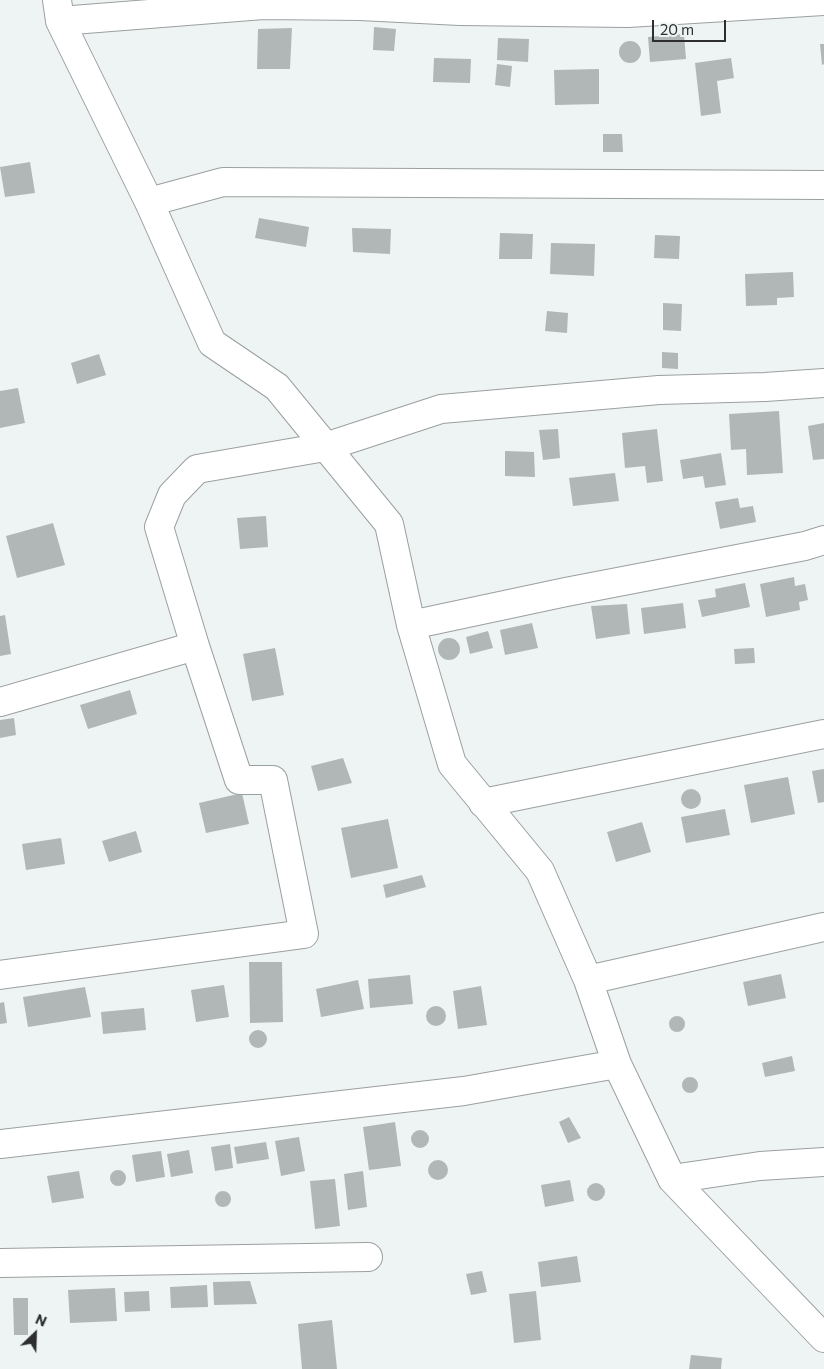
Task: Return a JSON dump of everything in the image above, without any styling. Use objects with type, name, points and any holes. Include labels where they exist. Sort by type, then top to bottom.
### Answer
[{"type":"street","points":[[824,1],[628,13],[460,11],[360,6],[263,5],[58,10],[149,202],[212,343],[277,387],[389,524],[411,625],[452,764],[540,872],[588,980],[617,1064],[672,1179],[824,1338]]},
{"type":"street","points":[[149,202],[223,182],[824,185]]},
{"type":"street","points":[[0,975],[304,934],[273,780],[239,780],[195,646],[159,526],[172,495],[197,468],[325,447],[441,409],[659,390],[824,383]]},
{"type":"street","points":[[411,625],[566,592],[805,546],[824,540]]},
{"type":"street","points":[[0,702],[195,646]]},
{"type":"street","points":[[483,803],[824,734]]},
{"type":"street","points":[[588,980],[824,927]]},
{"type":"street","points":[[0,1144],[464,1091],[617,1064]]},
{"type":"street","points":[[672,1179],[760,1166],[824,1162]]},
{"type":"street","points":[[0,1263],[368,1257]]},
{"type":"building","points":[[374,27],[396,29],[394,51],[373,50]]},
{"type":"building","points":[[292,28],[290,69],[257,69],[258,29]]},
{"type":"building","points":[[684,34],[686,59],[650,62],[648,37]]},
{"type":"building","points":[[498,38],[529,39],[528,62],[497,60]]},
{"type":"building","points":[[630,41],[638,44],[641,52],[638,60],[630,63],[622,60],[619,52],[622,44]]},
{"type":"building","points":[[820,44],[824,44],[824,64],[822,65]]},
{"type":"building","points":[[434,58],[471,59],[470,83],[433,82]]},
{"type":"building","points":[[731,58],[734,78],[717,81],[721,113],[701,116],[695,63]]},
{"type":"building","points":[[497,64],[512,66],[510,87],[495,85]]},
{"type":"building","points":[[599,69],[599,104],[555,105],[554,70]]},
{"type":"building","points":[[603,134],[622,134],[623,152],[603,152]]},
{"type":"building","points":[[30,162],[35,193],[5,197],[0,167]]},
{"type":"building","points":[[259,218],[309,227],[306,247],[255,238]]},
{"type":"building","points":[[352,228],[391,229],[390,254],[353,252]]},
{"type":"building","points":[[500,233],[533,234],[532,259],[499,259]]},
{"type":"building","points":[[655,235],[680,236],[679,259],[654,258]]},
{"type":"building","points":[[551,243],[595,244],[594,276],[550,274]]},
{"type":"building","points":[[793,272],[794,297],[777,298],[777,305],[746,306],[745,274]]},
{"type":"building","points":[[663,303],[682,304],[681,331],[663,330]]},
{"type":"building","points":[[547,311],[568,313],[567,333],[545,331]]},
{"type":"building","points":[[662,352],[678,353],[678,369],[662,368]]},
{"type":"building","points":[[99,354],[106,375],[77,384],[71,363]]},
{"type":"building","points":[[18,388],[25,423],[0,428],[0,391]]},
{"type":"building","points":[[779,411],[783,473],[747,475],[746,449],[731,450],[729,414]]},
{"type":"building","points":[[824,423],[824,459],[813,460],[808,426]]},
{"type":"building","points":[[558,429],[560,458],[543,460],[539,430]]},
{"type":"building","points":[[657,429],[663,481],[647,483],[645,466],[625,468],[622,433]]},
{"type":"building","points":[[505,451],[534,452],[535,477],[505,476]]},
{"type":"building","points":[[721,453],[726,485],[705,488],[703,476],[683,479],[680,460]]},
{"type":"building","points":[[615,473],[619,501],[573,506],[569,478]]},
{"type":"building","points":[[738,498],[740,508],[753,506],[756,522],[720,529],[715,502]]},
{"type":"building","points":[[266,516],[268,547],[240,549],[237,518]]},
{"type":"building","points":[[53,523],[65,565],[17,578],[6,536]]},
{"type":"building","points":[[794,577],[795,586],[805,584],[808,600],[799,602],[800,610],[766,617],[760,584]]},
{"type":"building","points":[[745,583],[750,607],[702,617],[698,600],[716,597],[715,589]]},
{"type":"building","points":[[683,603],[686,628],[644,634],[641,608]]},
{"type":"building","points":[[627,604],[630,634],[596,639],[591,606]]},
{"type":"building","points":[[5,615],[11,654],[0,656],[0,616]]},
{"type":"building","points":[[532,623],[538,648],[505,655],[500,630]]},
{"type":"building","points":[[488,631],[493,648],[470,654],[466,637]]},
{"type":"building","points":[[449,638],[457,641],[460,649],[457,657],[449,660],[441,657],[438,649],[441,641]]},
{"type":"building","points":[[275,648],[284,695],[252,701],[243,654]]},
{"type":"building","points":[[754,648],[755,663],[735,664],[734,649]]},
{"type":"building","points":[[130,690],[137,714],[88,729],[80,705]]},
{"type":"building","points":[[14,718],[16,735],[0,738],[0,720]]},
{"type":"building","points":[[343,758],[352,783],[318,791],[311,766]]},
{"type":"building","points":[[824,769],[824,802],[818,803],[812,771]]},
{"type":"building","points":[[788,777],[795,814],[751,823],[744,785]]},
{"type":"building","points":[[691,789],[698,792],[701,799],[698,806],[691,809],[684,806],[681,799],[684,792]]},
{"type":"building","points":[[242,793],[249,824],[206,833],[199,803]]},
{"type":"building","points":[[725,809],[730,835],[686,843],[681,817]]},
{"type":"building","points":[[388,819],[398,868],[351,878],[341,828]]},
{"type":"building","points":[[642,822],[651,852],[616,862],[607,832]]},
{"type":"building","points":[[136,831],[142,852],[109,862],[102,841]]},
{"type":"building","points":[[61,838],[65,864],[26,870],[22,844]]},
{"type":"building","points":[[422,875],[426,887],[386,898],[383,885]]},
{"type":"building","points":[[249,962],[282,962],[283,1022],[250,1023]]},
{"type":"building","points":[[781,974],[786,998],[748,1006],[743,982]]},
{"type":"building","points":[[410,975],[413,1004],[370,1008],[368,979]]},
{"type":"building","points":[[358,980],[364,1009],[321,1017],[316,989]]},
{"type":"building","points":[[224,985],[229,1017],[196,1022],[191,990]]},
{"type":"building","points":[[481,986],[487,1025],[458,1029],[453,991]]},
{"type":"building","points":[[85,987],[91,1017],[28,1027],[23,997]]},
{"type":"building","points":[[4,1002],[7,1023],[0,1024],[0,1003]]},
{"type":"building","points":[[436,1006],[443,1009],[446,1016],[443,1023],[436,1026],[429,1023],[426,1016],[429,1009]]},
{"type":"building","points":[[144,1008],[146,1030],[103,1034],[101,1012]]},
{"type":"building","points":[[674,1016],[680,1016],[685,1021],[683,1030],[674,1032],[669,1027],[669,1021]]},
{"type":"building","points":[[254,1030],[262,1030],[267,1035],[265,1046],[254,1048],[249,1043],[249,1035]]},
{"type":"building","points":[[792,1056],[795,1071],[765,1077],[762,1063]]},
{"type":"building","points":[[687,1077],[693,1077],[698,1082],[696,1091],[687,1093],[682,1088],[682,1082]]},
{"type":"building","points":[[569,1117],[581,1138],[568,1143],[559,1122]]},
{"type":"building","points":[[395,1122],[401,1166],[369,1170],[363,1127]]},
{"type":"building","points":[[420,1130],[426,1133],[429,1139],[426,1145],[420,1148],[414,1145],[411,1139],[414,1133]]},
{"type":"building","points":[[299,1137],[305,1171],[281,1176],[275,1141]]},
{"type":"building","points":[[266,1142],[269,1159],[237,1164],[234,1147]]},
{"type":"building","points":[[230,1144],[233,1168],[215,1171],[211,1147]]},
{"type":"building","points":[[189,1150],[193,1173],[171,1177],[167,1154]]},
{"type":"building","points":[[161,1151],[165,1177],[136,1182],[132,1155]]},
{"type":"building","points":[[438,1160],[445,1163],[448,1170],[445,1177],[438,1180],[431,1177],[428,1170],[431,1163]]},
{"type":"building","points":[[118,1170],[124,1172],[126,1178],[124,1184],[118,1186],[112,1184],[110,1178],[112,1172]]},
{"type":"building","points":[[79,1171],[84,1198],[52,1203],[47,1176]]},
{"type":"building","points":[[363,1171],[367,1207],[348,1210],[344,1174]]},
{"type":"building","points":[[335,1179],[340,1226],[315,1229],[310,1181]]},
{"type":"building","points":[[570,1180],[574,1201],[545,1207],[541,1185]]},
{"type":"building","points":[[596,1183],[602,1186],[605,1192],[602,1198],[596,1201],[590,1198],[587,1192],[590,1186]]},
{"type":"building","points":[[223,1191],[229,1193],[231,1199],[229,1205],[223,1207],[217,1205],[215,1199],[217,1193]]},
{"type":"building","points":[[577,1256],[581,1282],[541,1287],[538,1262]]},
{"type":"building","points":[[482,1271],[487,1292],[471,1295],[466,1274]]},
{"type":"building","points":[[250,1281],[257,1304],[214,1305],[213,1282]]},
{"type":"building","points":[[207,1285],[208,1307],[171,1308],[170,1287]]},
{"type":"building","points":[[115,1288],[117,1321],[70,1323],[68,1290]]},
{"type":"building","points":[[149,1291],[150,1311],[125,1312],[124,1292]]},
{"type":"building","points":[[536,1291],[541,1340],[514,1343],[509,1294]]},
{"type":"building","points":[[13,1298],[28,1298],[28,1335],[14,1335]]},
{"type":"building","points":[[332,1320],[337,1369],[302,1369],[298,1324]]},
{"type":"building","points":[[691,1355],[722,1358],[721,1369],[689,1369]]}]
